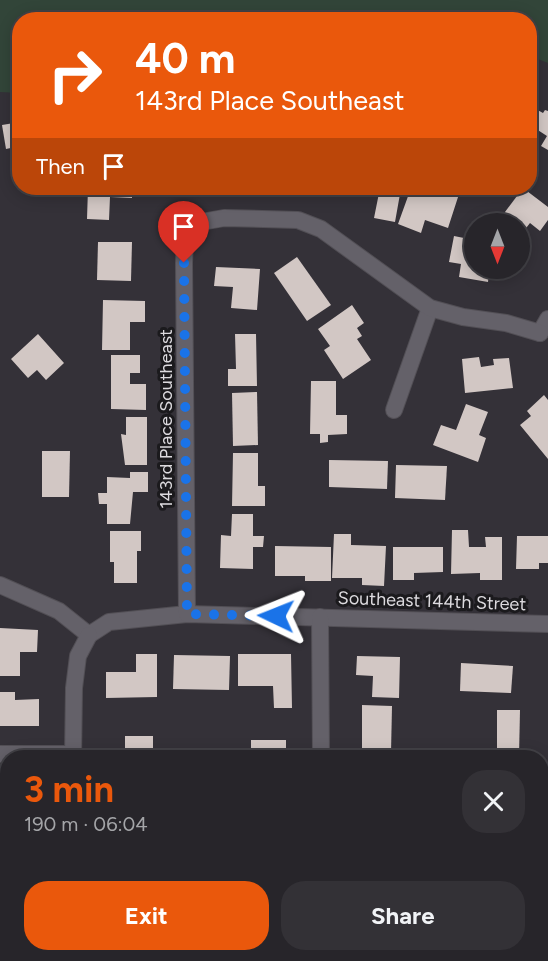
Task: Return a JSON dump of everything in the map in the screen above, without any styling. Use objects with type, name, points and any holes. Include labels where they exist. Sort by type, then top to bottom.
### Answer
[{"type":"street","name":"143rd Place Southeast","points":[[187,614],[184,263],[185,238],[193,227],[224,218],[298,220],[321,229],[430,308]]},
{"type":"street","points":[[394,410],[430,308],[463,317],[545,331]]},
{"type":"street","points":[[3,587],[59,611],[89,634],[78,656],[76,666],[73,750]]},
{"type":"street","name":"Southeast 144th Street","points":[[89,634],[109,622],[187,614],[548,624]]},
{"type":"street","points":[[320,617],[321,750]]},
{"type":"green space","points":[[0,0],[548,0],[548,63],[537,59],[537,12],[12,12],[12,93],[0,92]]},
{"type":"building","points":[[537,110],[543,113],[545,110],[548,111],[548,150],[541,146],[547,136],[537,130]]},
{"type":"building","points":[[12,123],[12,148],[6,149],[2,125]]},
{"type":"building","points":[[88,195],[132,195],[132,198],[110,197],[109,220],[87,219]]},
{"type":"building","points":[[379,195],[400,195],[395,222],[374,218]]},
{"type":"building","points":[[408,195],[459,195],[448,228],[425,220],[421,233],[398,224]]},
{"type":"building","points":[[518,195],[532,195],[548,207],[548,220],[540,231],[530,223],[530,213],[504,213]]},
{"type":"building","points":[[454,236],[464,238],[464,278],[459,277],[461,264],[449,262]]},
{"type":"building","points":[[98,242],[132,242],[131,281],[97,280]]},
{"type":"building","points":[[297,257],[331,305],[307,321],[274,273]]},
{"type":"building","points":[[216,267],[260,269],[257,310],[231,308],[233,287],[214,286]]},
{"type":"building","points":[[471,279],[488,279],[488,282]]},
{"type":"building","points":[[103,300],[145,301],[145,322],[130,322],[130,350],[102,350]]},
{"type":"building","points":[[352,305],[364,323],[357,328],[362,336],[357,339],[371,360],[343,379],[324,350],[330,346],[318,329]]},
{"type":"building","points":[[38,334],[64,363],[46,380],[37,370],[28,378],[11,359]]},
{"type":"building","points":[[235,334],[256,334],[257,386],[228,386],[228,369],[236,369]]},
{"type":"building","points":[[111,355],[140,355],[140,373],[130,373],[130,384],[146,384],[146,410],[111,409]]},
{"type":"building","points":[[479,357],[481,367],[494,365],[493,359],[509,358],[513,388],[465,393],[462,359]]},
{"type":"building","points":[[311,381],[336,381],[336,415],[347,415],[347,434],[328,435],[328,442],[320,443],[320,434],[310,434]]},
{"type":"building","points":[[257,392],[258,445],[233,446],[232,393]]},
{"type":"building","points":[[544,395],[548,400],[548,459],[520,425],[531,416],[527,411]]},
{"type":"building","points":[[466,404],[488,412],[479,435],[486,438],[478,462],[433,445],[441,425],[456,430]]},
{"type":"building","points":[[126,417],[147,417],[147,465],[125,465],[121,434],[126,435]]},
{"type":"building","points":[[42,451],[70,451],[69,497],[42,497]]},
{"type":"building","points":[[233,453],[258,453],[258,486],[265,486],[265,506],[232,506]]},
{"type":"building","points":[[329,460],[388,461],[387,489],[329,487]]},
{"type":"building","points":[[396,465],[447,466],[445,500],[395,498]]},
{"type":"building","points":[[130,472],[148,472],[148,492],[133,492],[130,524],[107,524],[107,504],[99,504],[98,493],[107,493],[107,477],[130,478]]},
{"type":"building","points":[[232,514],[253,514],[253,536],[264,536],[263,547],[253,547],[253,569],[220,568],[221,535],[231,536]]},
{"type":"building","points":[[452,530],[468,530],[469,547],[486,547],[485,537],[502,537],[502,580],[480,580],[480,573],[451,574]]},
{"type":"building","points":[[110,531],[141,531],[141,551],[137,551],[137,583],[114,583],[114,562],[110,562]]},
{"type":"building","points":[[334,534],[351,534],[351,545],[386,546],[384,586],[362,585],[362,578],[332,578]]},
{"type":"building","points":[[517,536],[548,536],[548,563],[539,563],[539,569],[516,569]]},
{"type":"building","points":[[275,546],[331,547],[331,581],[305,581],[305,576],[275,576]]},
{"type":"building","points":[[393,547],[443,547],[443,572],[414,573],[414,580],[393,580]]},
{"type":"building","points":[[0,628],[38,630],[37,652],[20,652],[20,676],[0,676]]},
{"type":"building","points":[[136,654],[157,654],[157,697],[106,698],[106,672],[136,672]]},
{"type":"building","points":[[238,654],[291,654],[292,708],[274,708],[273,686],[238,686]]},
{"type":"building","points":[[174,655],[230,656],[229,690],[173,689]]},
{"type":"building","points":[[357,656],[400,657],[399,698],[372,697],[373,676],[356,675]]},
{"type":"building","points":[[461,663],[513,666],[511,693],[460,691]]},
{"type":"building","points":[[0,692],[15,692],[15,700],[39,699],[39,726],[0,726]]},
{"type":"building","points":[[362,705],[392,706],[391,750],[362,750]]},
{"type":"building","points":[[497,710],[520,710],[519,750],[497,750]]},
{"type":"building","points":[[125,736],[153,736],[153,750],[125,750]]},
{"type":"building","points":[[251,740],[286,740],[286,750],[251,750]]},
{"type":"route","points":[[184,263],[187,614],[276,616]]}]
